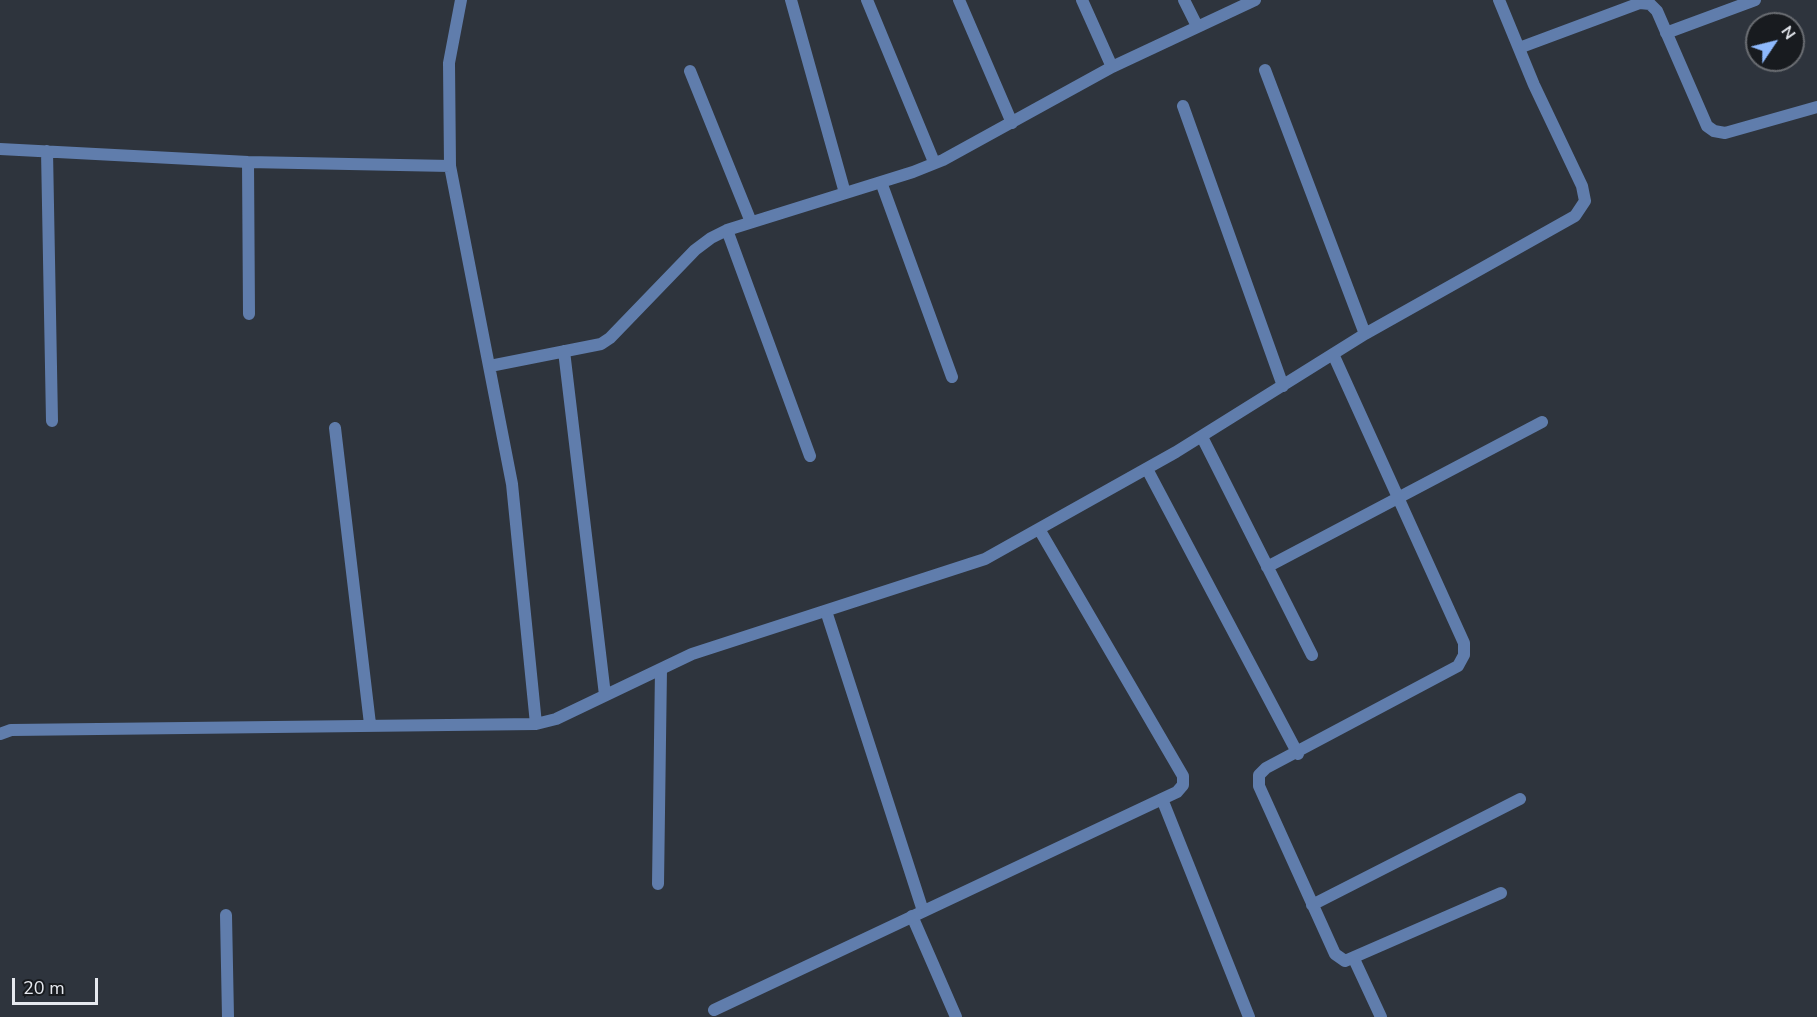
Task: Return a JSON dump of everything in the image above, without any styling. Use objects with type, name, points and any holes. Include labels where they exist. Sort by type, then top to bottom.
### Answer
[{"type":"street","points":[[460,0],[449,63],[450,166],[512,484],[536,724]]},
{"type":"street","points":[[790,0],[845,194]]},
{"type":"street","points":[[867,0],[934,162]]},
{"type":"street","points":[[959,0],[1012,123]]},
{"type":"street","points":[[1082,0],[1112,67]]},
{"type":"street","points":[[1184,0],[1197,26]]},
{"type":"street","points":[[489,366],[591,347],[610,338],[695,250],[727,230],[845,194],[934,162],[1012,123],[1112,67],[1255,0]]},
{"type":"street","points":[[0,734],[11,730],[370,724],[536,724],[556,719],[693,654],[985,559],[1148,469],[1365,334],[1575,216],[1585,201],[1582,186],[1499,0]]},
{"type":"street","points":[[1666,33],[1755,0]]},
{"type":"street","points":[[1519,48],[1640,3],[1650,4],[1657,12],[1707,126],[1714,131],[1725,133],[1817,107]]},
{"type":"street","points":[[1265,70],[1365,334]]},
{"type":"street","points":[[690,72],[751,222]]},
{"type":"street","points":[[1183,106],[1283,386]]},
{"type":"street","points":[[0,149],[248,162],[450,166]]},
{"type":"street","points":[[47,151],[52,421]]},
{"type":"street","points":[[248,162],[249,314]]},
{"type":"street","points":[[881,182],[952,377]]},
{"type":"street","points":[[727,230],[810,456]]},
{"type":"street","points":[[564,351],[605,695]]},
{"type":"street","points":[[1334,354],[1464,643],[1464,655],[1458,666],[1298,754],[1266,768],[1259,775],[1259,786],[1335,954],[1344,961],[1354,959],[1501,893]]},
{"type":"street","points":[[1267,567],[1542,422]]},
{"type":"street","points":[[335,428],[370,724]]},
{"type":"street","points":[[1202,437],[1312,655]]},
{"type":"street","points":[[1148,469],[1298,754]]},
{"type":"street","points":[[714,1010],[1162,800],[1177,792],[1183,784],[1183,776],[1039,529]]},
{"type":"street","points":[[826,611],[917,914],[956,1017]]},
{"type":"street","points":[[658,884],[661,669]]},
{"type":"street","points":[[1312,905],[1520,799]]},
{"type":"street","points":[[1162,800],[1250,1017]]},
{"type":"street","points":[[226,915],[228,1017]]},
{"type":"street","points":[[1354,959],[1380,1017]]}]
